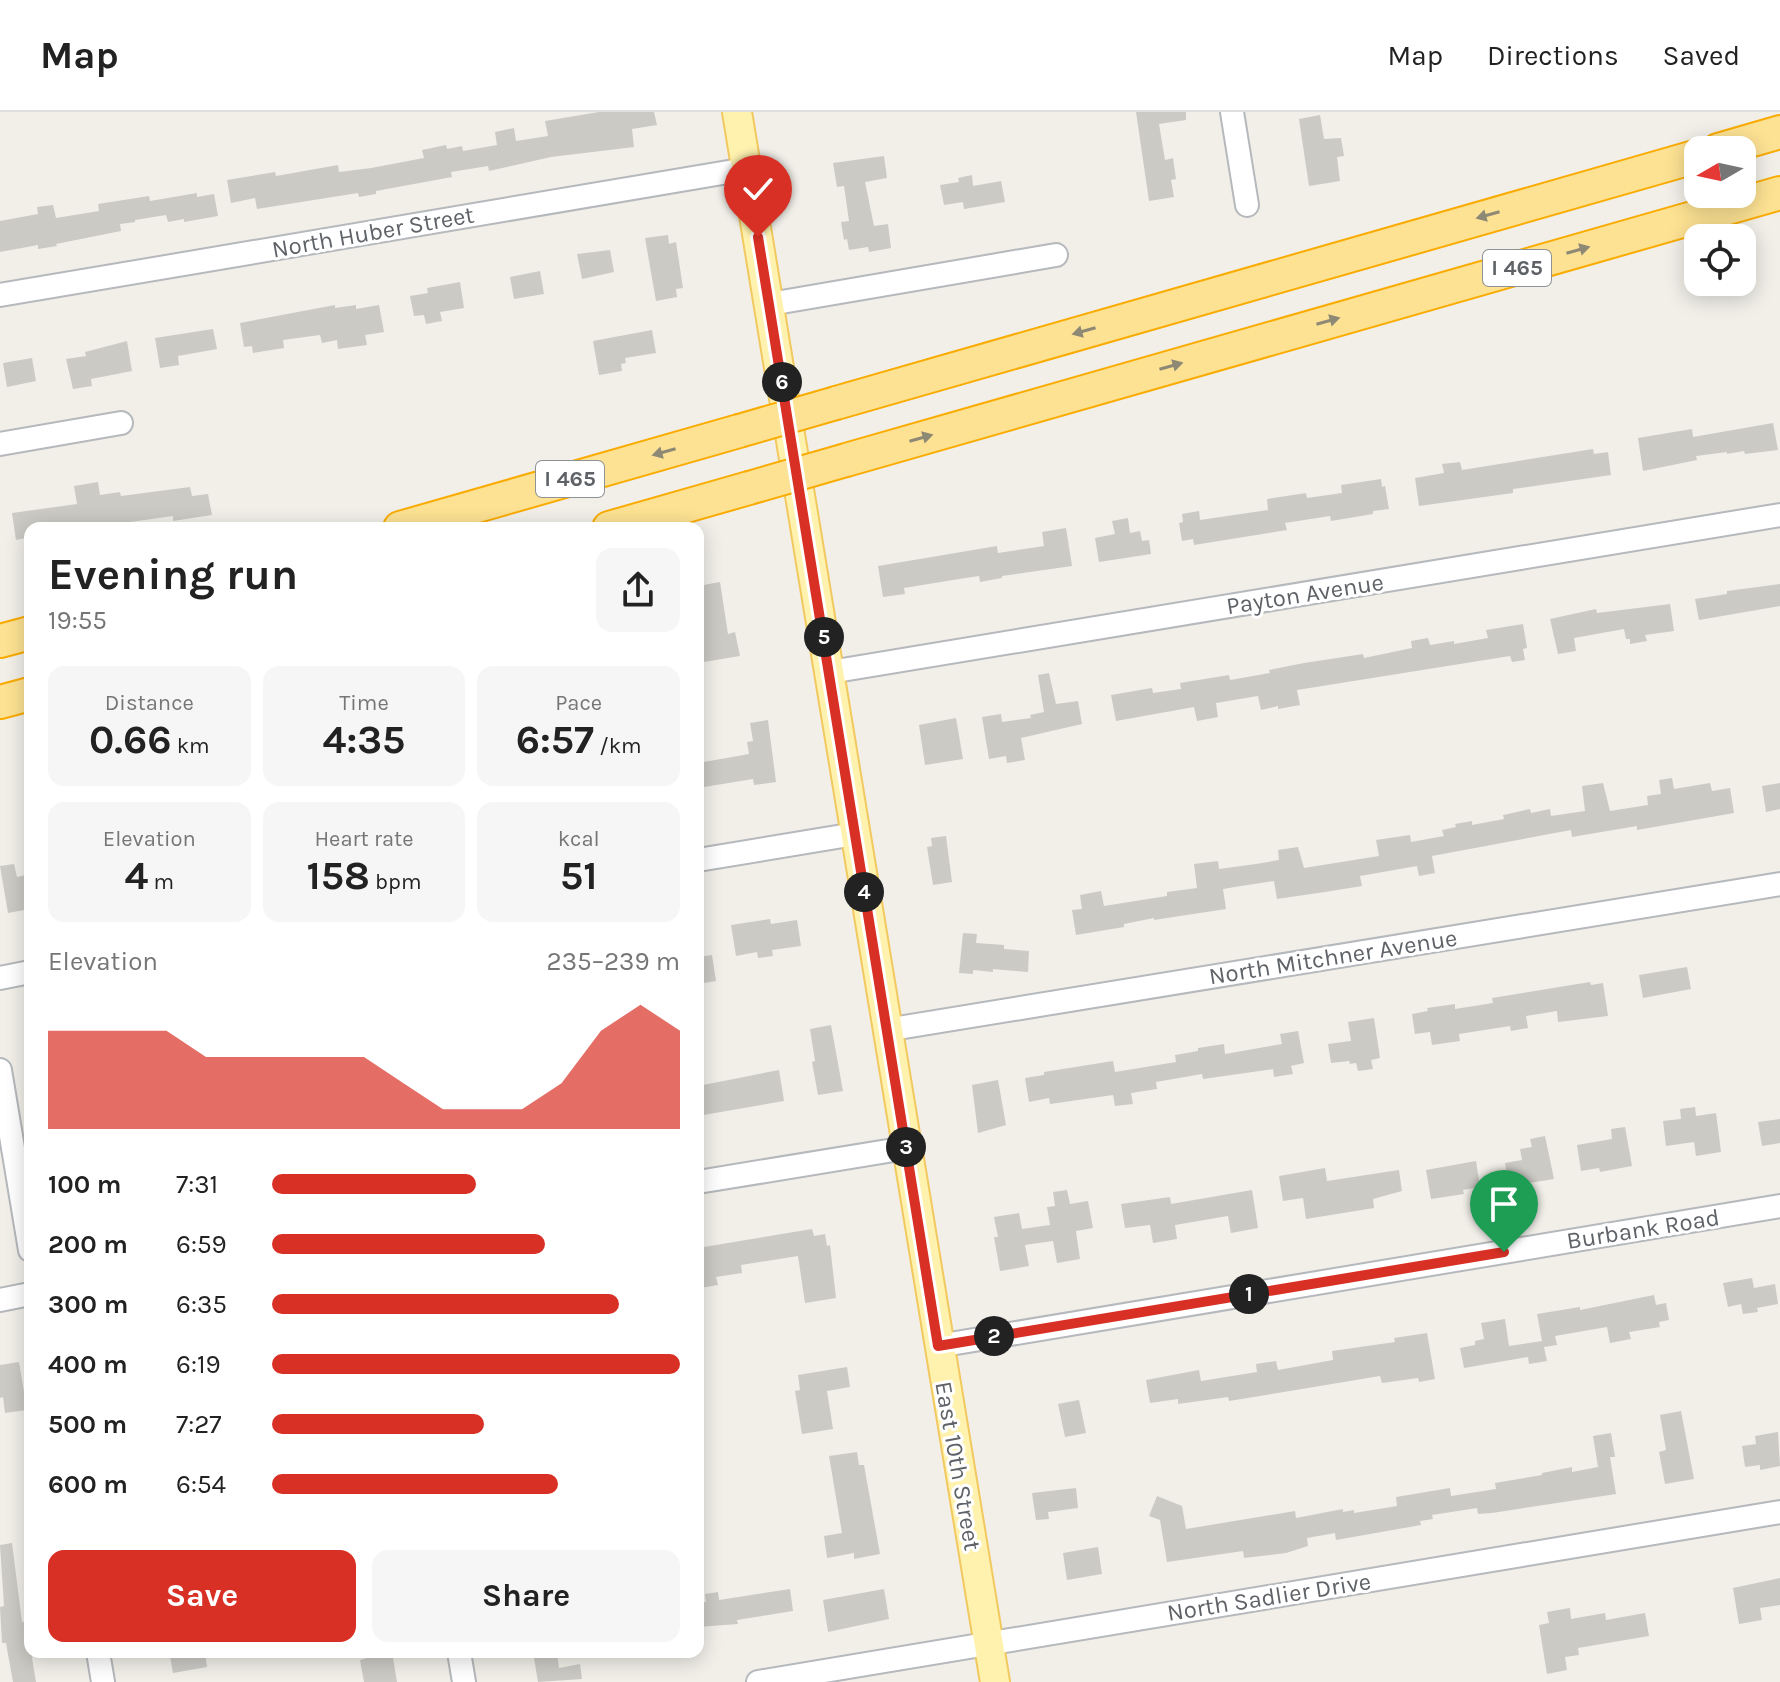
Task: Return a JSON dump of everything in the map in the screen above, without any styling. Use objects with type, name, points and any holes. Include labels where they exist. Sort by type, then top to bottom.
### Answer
[{"type":"highway","points":[[1756,139],[1780,132]]},
{"type":"highway","name":"I 465","points":[[421,522],[1684,160]]},
{"type":"highway","name":"I 465","points":[[630,522],[1780,193]]},
{"type":"highway","points":[[0,641],[24,635]]},
{"type":"highway","points":[[0,702],[24,696]]},
{"type":"main road","name":"East 10th Street","points":[[737,112],[995,1682]]},
{"type":"street","points":[[1232,112],[1247,205]]},
{"type":"street","name":"North Huber Street","points":[[0,295],[746,169]]},
{"type":"street","points":[[770,304],[1056,255]]},
{"type":"street","points":[[0,444],[121,423]]},
{"type":"street","name":"Payton Avenue","points":[[830,672],[1780,515]]},
{"type":"street","points":[[704,859],[855,834]]},
{"type":"street","name":"North Mitchner Avenue","points":[[886,1030],[1780,884]]},
{"type":"street","points":[[0,978],[24,973]]},
{"type":"street","points":[[0,1070],[24,1214]]},
{"type":"street","points":[[704,1181],[906,1148]]},
{"type":"street","name":"Burbank Road","points":[[938,1346],[1780,1206]]},
{"type":"street","points":[[0,1300],[24,1295]]},
{"type":"street","name":"North Sadlier Drive","points":[[758,1682],[1780,1512]]},
{"type":"street","points":[[99,1658],[103,1682]]},
{"type":"street","points":[[460,1658],[464,1682]]},
{"type":"building","points":[[599,112],[654,112],[657,125],[632,129],[634,147],[551,157],[489,171],[488,166],[451,172],[452,177],[359,197],[358,193],[257,209],[255,198],[231,203],[227,180],[275,172],[276,176],[338,165],[339,172],[371,168],[424,158],[422,150],[446,145],[447,149],[462,146],[463,151],[497,145],[495,132],[514,128],[516,141],[548,136],[545,121]]},
{"type":"building","points":[[1136,112],[1186,112],[1186,120],[1159,124],[1165,160],[1173,158],[1176,179],[1171,180],[1174,197],[1149,201]]},
{"type":"building","points":[[1320,115],[1324,139],[1341,138],[1344,156],[1337,157],[1340,181],[1309,186],[1299,119]]},
{"type":"building","points":[[884,156],[887,178],[865,182],[874,226],[888,224],[891,248],[869,252],[868,247],[849,250],[841,222],[849,221],[844,186],[837,187],[833,163]]},
{"type":"building","points":[[972,175],[973,186],[1001,181],[1005,202],[964,209],[963,202],[944,205],[940,185],[959,182],[958,178]]},
{"type":"building","points":[[197,193],[197,197],[214,194],[218,216],[184,222],[184,219],[168,222],[166,215],[135,220],[120,224],[121,231],[57,246],[38,249],[38,245],[0,252],[0,221],[38,214],[37,207],[53,205],[56,218],[99,211],[98,204],[149,196],[150,201]]},
{"type":"building","points":[[668,235],[669,244],[676,242],[683,288],[676,289],[677,297],[656,301],[645,238]]},
{"type":"building","points":[[610,250],[614,272],[582,279],[577,254]]},
{"type":"building","points":[[540,271],[544,294],[514,299],[510,277]]},
{"type":"building","points":[[460,282],[464,308],[440,312],[442,321],[426,324],[424,315],[414,316],[410,296],[428,293],[427,288]]},
{"type":"building","points":[[335,305],[335,308],[356,305],[356,309],[379,305],[384,332],[365,335],[367,345],[338,349],[337,340],[322,343],[320,335],[283,340],[284,348],[253,353],[252,346],[244,347],[240,323]]},
{"type":"building","points":[[213,329],[217,349],[178,356],[179,365],[160,368],[155,338]]},
{"type":"building","points":[[652,330],[656,353],[625,358],[626,363],[621,364],[622,371],[599,375],[593,341]]},
{"type":"building","points":[[127,341],[132,371],[91,379],[92,386],[73,389],[66,359],[86,356],[85,352]]},
{"type":"building","points":[[32,358],[36,381],[7,387],[3,363]]},
{"type":"building","points":[[1773,423],[1778,450],[1696,456],[1697,460],[1643,471],[1638,438],[1692,429],[1693,437]]},
{"type":"building","points":[[1593,449],[1594,454],[1608,452],[1611,475],[1419,506],[1415,478],[1444,473],[1442,464],[1460,462],[1462,470]]},
{"type":"building","points":[[1381,479],[1389,509],[1373,511],[1373,514],[1331,521],[1330,516],[1285,523],[1287,530],[1194,545],[1193,539],[1182,541],[1179,523],[1183,522],[1182,514],[1199,511],[1200,520],[1268,510],[1267,499],[1306,493],[1307,498],[1342,493],[1341,485]]},
{"type":"building","points":[[98,482],[100,495],[120,492],[121,496],[190,487],[192,496],[208,494],[212,515],[173,521],[173,516],[130,522],[24,522],[24,538],[16,540],[12,513],[77,504],[74,486]]},
{"type":"building","points":[[1128,518],[1130,533],[1140,531],[1142,541],[1149,540],[1151,554],[1099,562],[1095,538],[1115,534],[1112,521]]},
{"type":"building","points":[[1066,528],[1072,566],[980,582],[979,576],[904,588],[905,594],[883,597],[878,566],[997,546],[998,553],[1044,546],[1042,532]]},
{"type":"building","points":[[720,582],[728,634],[735,632],[740,656],[704,662],[704,585]]},
{"type":"building","points":[[1780,584],[1780,606],[1699,620],[1695,599]]},
{"type":"building","points":[[1670,604],[1674,631],[1645,635],[1647,641],[1630,644],[1624,629],[1574,638],[1576,651],[1558,654],[1550,619],[1596,609],[1597,613]]},
{"type":"building","points":[[1523,624],[1527,648],[1523,649],[1525,660],[1512,662],[1510,656],[1297,690],[1300,705],[1278,709],[1278,706],[1261,710],[1258,696],[1216,703],[1218,717],[1197,721],[1194,707],[1116,721],[1111,695],[1152,688],[1153,693],[1181,689],[1180,683],[1229,675],[1230,680],[1304,663],[1363,654],[1364,658],[1412,648],[1411,641],[1428,638],[1430,645],[1454,641],[1454,644],[1488,638],[1486,630]]},
{"type":"building","points":[[1049,673],[1056,704],[1078,701],[1082,724],[1021,738],[1025,760],[1007,763],[1006,756],[989,759],[982,717],[1001,714],[1002,722],[1031,718],[1030,715],[1044,712],[1038,675]]},
{"type":"building","points":[[956,718],[963,759],[925,765],[919,725]]},
{"type":"building","points":[[768,720],[776,782],[754,785],[753,779],[704,787],[704,762],[749,754],[747,742],[753,741],[750,723]]},
{"type":"building","points":[[1672,778],[1674,789],[1710,783],[1712,791],[1730,788],[1734,813],[1637,830],[1637,826],[1572,837],[1571,830],[1432,856],[1435,873],[1419,876],[1417,866],[1360,876],[1362,886],[1325,892],[1277,899],[1274,881],[1223,889],[1226,909],[1154,918],[1124,924],[1124,927],[1076,935],[1072,910],[1082,909],[1080,895],[1101,891],[1104,906],[1197,888],[1194,864],[1218,861],[1219,869],[1256,864],[1279,860],[1278,850],[1298,847],[1304,868],[1379,856],[1376,840],[1410,835],[1411,842],[1444,836],[1442,830],[1456,827],[1455,824],[1472,821],[1472,825],[1504,819],[1503,815],[1530,809],[1531,813],[1550,809],[1551,816],[1585,811],[1582,786],[1603,783],[1610,811],[1648,805],[1647,796],[1661,794],[1659,780]]},
{"type":"building","points":[[1780,783],[1780,809],[1766,812],[1762,786]]},
{"type":"building","points":[[946,836],[952,882],[933,885],[927,847],[932,846],[931,838]]},
{"type":"building","points":[[14,864],[17,877],[24,875],[24,910],[8,913],[0,866]]},
{"type":"building","points":[[770,919],[771,924],[797,920],[801,946],[772,950],[773,956],[758,958],[757,952],[736,956],[731,925]]},
{"type":"building","points":[[963,933],[977,934],[976,943],[1029,951],[1028,972],[993,969],[993,972],[973,970],[973,974],[959,973]]},
{"type":"building","points":[[712,955],[716,981],[704,983],[704,956]]},
{"type":"building","points":[[1687,967],[1691,989],[1643,998],[1639,975]]},
{"type":"building","points":[[1590,982],[1591,985],[1603,983],[1608,1016],[1558,1022],[1557,1011],[1526,1016],[1528,1028],[1511,1031],[1510,1026],[1459,1034],[1460,1041],[1432,1045],[1430,1032],[1415,1034],[1412,1014],[1428,1011],[1427,1008],[1455,1004],[1455,1009],[1493,1003],[1492,998]]},
{"type":"building","points":[[1374,1018],[1380,1058],[1371,1060],[1373,1069],[1358,1071],[1356,1063],[1350,1064],[1349,1061],[1331,1063],[1328,1044],[1351,1041],[1348,1022]]},
{"type":"building","points":[[831,1025],[843,1091],[818,1095],[810,1029]]},
{"type":"building","points":[[1298,1031],[1304,1063],[1291,1066],[1293,1074],[1274,1077],[1273,1069],[1203,1079],[1202,1074],[1156,1082],[1157,1089],[1131,1093],[1133,1104],[1115,1106],[1113,1095],[1050,1104],[1049,1098],[1029,1102],[1025,1078],[1044,1075],[1044,1072],[1113,1061],[1115,1072],[1176,1062],[1175,1055],[1198,1051],[1198,1048],[1224,1044],[1225,1054],[1282,1044],[1280,1034]]},
{"type":"building","points":[[779,1070],[784,1101],[704,1115],[704,1085]]},
{"type":"building","points":[[998,1080],[1006,1125],[978,1133],[972,1085]]},
{"type":"building","points":[[1695,1107],[1696,1116],[1716,1113],[1721,1152],[1696,1156],[1694,1142],[1666,1146],[1663,1121],[1681,1119],[1680,1109]]},
{"type":"building","points":[[1780,1119],[1780,1143],[1762,1146],[1758,1122]]},
{"type":"building","points":[[1625,1127],[1632,1166],[1600,1172],[1599,1168],[1581,1171],[1577,1145],[1612,1139],[1611,1129]]},
{"type":"building","points":[[1545,1136],[1554,1179],[1509,1186],[1505,1163],[1522,1160],[1520,1149],[1532,1147],[1530,1139]]},
{"type":"building","points":[[1476,1161],[1480,1187],[1463,1190],[1464,1194],[1431,1199],[1426,1170]]},
{"type":"building","points":[[1325,1168],[1327,1181],[1399,1170],[1402,1191],[1373,1199],[1374,1208],[1306,1219],[1303,1198],[1283,1201],[1279,1176]]},
{"type":"building","points":[[1067,1190],[1070,1204],[1088,1201],[1093,1228],[1076,1231],[1080,1259],[1057,1263],[1053,1241],[1025,1245],[1029,1266],[1000,1271],[994,1217],[1019,1213],[1022,1229],[1050,1225],[1047,1207],[1055,1206],[1053,1192]]},
{"type":"building","points":[[1252,1190],[1258,1228],[1231,1233],[1228,1216],[1175,1225],[1177,1239],[1153,1243],[1150,1225],[1125,1228],[1121,1204],[1170,1197],[1171,1204]]},
{"type":"building","points":[[812,1229],[814,1236],[825,1234],[827,1246],[830,1245],[836,1298],[805,1303],[798,1256],[741,1265],[742,1273],[716,1277],[718,1285],[704,1287],[704,1247]]},
{"type":"building","points":[[1752,1278],[1754,1288],[1775,1284],[1778,1304],[1743,1314],[1741,1304],[1728,1307],[1723,1283]]},
{"type":"building","points":[[1654,1295],[1656,1305],[1666,1303],[1669,1320],[1659,1322],[1660,1327],[1629,1332],[1631,1339],[1610,1343],[1607,1327],[1555,1336],[1557,1345],[1544,1347],[1547,1361],[1529,1364],[1528,1357],[1464,1368],[1460,1348],[1475,1345],[1475,1341],[1484,1339],[1481,1323],[1505,1319],[1509,1346],[1542,1341],[1537,1314],[1580,1307],[1580,1310]]},
{"type":"building","points":[[1427,1333],[1435,1379],[1382,1383],[1380,1376],[1229,1401],[1228,1397],[1178,1404],[1178,1399],[1150,1403],[1146,1380],[1199,1370],[1201,1381],[1257,1372],[1256,1364],[1276,1361],[1278,1370],[1333,1360],[1332,1351],[1395,1342],[1394,1338]]},
{"type":"building","points":[[19,1362],[24,1410],[5,1413],[3,1397],[0,1398],[0,1365]]},
{"type":"building","points":[[847,1367],[850,1387],[827,1391],[833,1429],[802,1434],[795,1391],[800,1390],[798,1375]]},
{"type":"building","points":[[1079,1400],[1086,1433],[1065,1437],[1058,1404]]},
{"type":"building","points":[[1681,1411],[1694,1479],[1665,1484],[1659,1452],[1666,1450],[1660,1415]]},
{"type":"building","points":[[1778,1432],[1780,1466],[1760,1470],[1760,1465],[1745,1467],[1742,1446],[1756,1444],[1755,1436]]},
{"type":"building","points":[[1611,1433],[1615,1457],[1610,1457],[1616,1494],[1492,1513],[1478,1514],[1477,1508],[1432,1515],[1433,1519],[1420,1521],[1421,1525],[1336,1540],[1335,1533],[1307,1538],[1308,1546],[1286,1553],[1244,1558],[1243,1551],[1167,1562],[1160,1520],[1149,1516],[1157,1496],[1182,1506],[1186,1529],[1295,1511],[1296,1518],[1343,1509],[1343,1512],[1354,1510],[1354,1513],[1397,1506],[1396,1497],[1450,1488],[1451,1496],[1496,1489],[1495,1483],[1572,1467],[1572,1472],[1598,1467],[1593,1436]]},
{"type":"building","points":[[857,1452],[859,1465],[864,1465],[880,1554],[854,1559],[854,1553],[827,1558],[824,1536],[842,1533],[829,1456]]},
{"type":"building","points":[[1076,1488],[1078,1508],[1048,1512],[1049,1519],[1036,1520],[1032,1493]]},
{"type":"building","points":[[12,1543],[24,1622],[24,1658],[32,1658],[36,1682],[13,1682],[6,1643],[2,1643],[0,1607],[4,1606],[0,1545]]},
{"type":"building","points":[[1098,1547],[1102,1574],[1067,1580],[1063,1553]]},
{"type":"building","points":[[1780,1578],[1780,1605],[1760,1608],[1762,1620],[1739,1624],[1733,1588]]},
{"type":"building","points":[[790,1589],[793,1611],[737,1620],[738,1624],[704,1627],[705,1594],[718,1592],[719,1600]]},
{"type":"building","points":[[884,1589],[889,1619],[828,1632],[823,1600]]},
{"type":"building","points":[[1570,1608],[1571,1619],[1605,1613],[1606,1620],[1645,1613],[1649,1636],[1578,1648],[1579,1655],[1565,1657],[1567,1670],[1547,1674],[1539,1625],[1549,1623],[1547,1612]]},
{"type":"building","points":[[170,1658],[206,1658],[207,1667],[173,1673]]},
{"type":"building","points":[[393,1658],[397,1682],[364,1682],[360,1660]]},
{"type":"building","points":[[534,1658],[558,1658],[559,1668],[580,1664],[582,1679],[538,1682]]},
{"type":"route","points":[[758,237],[938,1346],[1504,1252]]}]
